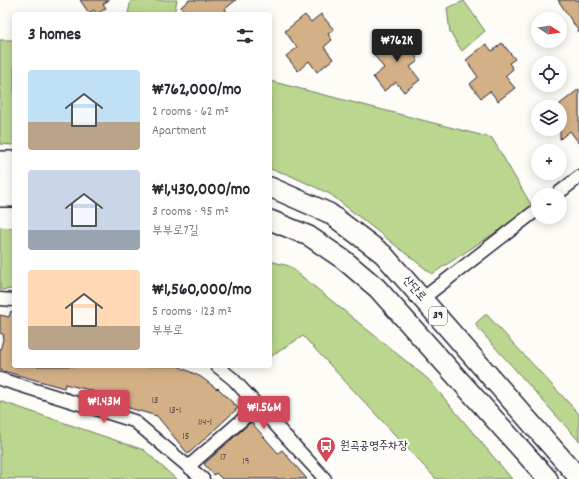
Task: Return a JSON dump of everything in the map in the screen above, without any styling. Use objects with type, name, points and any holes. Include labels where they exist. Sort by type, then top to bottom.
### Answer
[{"type":"main road","points":[[0,161],[12,161]]},
{"type":"main road","points":[[0,180],[12,180]]},
{"type":"main road","name":"산단로","points":[[272,188],[329,213],[383,254],[579,478]]},
{"type":"main road","points":[[0,197],[12,197]]},
{"type":"main road","points":[[0,209],[12,209]]},
{"type":"main road","name":"39","points":[[272,221],[309,236],[344,260],[377,288],[548,479]]},
{"type":"street","points":[[565,188],[579,177]]},
{"type":"street","points":[[422,298],[531,214]]},
{"type":"street","points":[[0,299],[12,300]]},
{"type":"street","points":[[220,368],[233,378],[259,405],[325,479]]},
{"type":"street","points":[[0,379],[134,421],[204,479]]},
{"type":"street","points":[[189,466],[259,405]]},
{"type":"green space","points":[[131,0],[177,0],[174,12],[128,12]]},
{"type":"green space","points":[[464,1],[485,31],[462,51],[450,32],[447,8]]},
{"type":"green space","points":[[0,40],[12,40],[12,145],[0,144]]},
{"type":"green space","points":[[272,82],[492,138],[531,205],[531,209],[432,274],[330,194],[287,174],[272,170]]},
{"type":"green space","points":[[0,227],[12,228],[12,289],[0,290]]},
{"type":"green space","points":[[272,262],[289,266],[428,379],[512,479],[436,479],[303,336],[272,356]]},
{"type":"green space","points":[[487,315],[579,414],[579,441],[477,327],[476,323]]},
{"type":"green space","points":[[0,401],[144,450],[176,479],[0,479]]},
{"type":"building","points":[[80,0],[109,0],[103,4],[106,8],[100,12],[96,12],[94,10],[88,12]]},
{"type":"building","points":[[189,0],[236,0],[225,9],[227,12],[185,12],[181,7]]},
{"type":"building","points":[[558,0],[579,0],[579,32],[567,12]]},
{"type":"building","points":[[321,14],[334,30],[328,34],[332,40],[324,47],[333,59],[317,72],[309,61],[298,71],[286,56],[297,48],[285,31],[305,15],[311,22]]},
{"type":"building","points":[[408,35],[420,50],[415,55],[418,61],[410,67],[420,80],[404,92],[396,82],[384,91],[373,77],[384,68],[372,52],[392,36],[398,43]]},
{"type":"building","points":[[502,43],[515,59],[509,63],[513,69],[505,76],[515,88],[498,101],[490,91],[481,98],[470,84],[478,77],[466,60],[486,44],[492,51]]},
{"type":"building","points":[[579,89],[579,143],[570,131],[567,133],[567,100],[565,100]]},
{"type":"building","points":[[12,311],[12,368],[182,368],[201,377],[217,389],[218,388],[238,408],[188,454],[157,416],[94,398],[95,393],[93,391],[65,384],[64,388],[0,370],[0,351],[4,335],[0,333],[0,315],[9,317]]},
{"type":"building","points":[[251,422],[278,453],[282,450],[307,479],[222,479],[216,473],[214,475],[204,464]]},
{"type":"place","name":"원곡공영주차장","points":[[326,463]]}]
